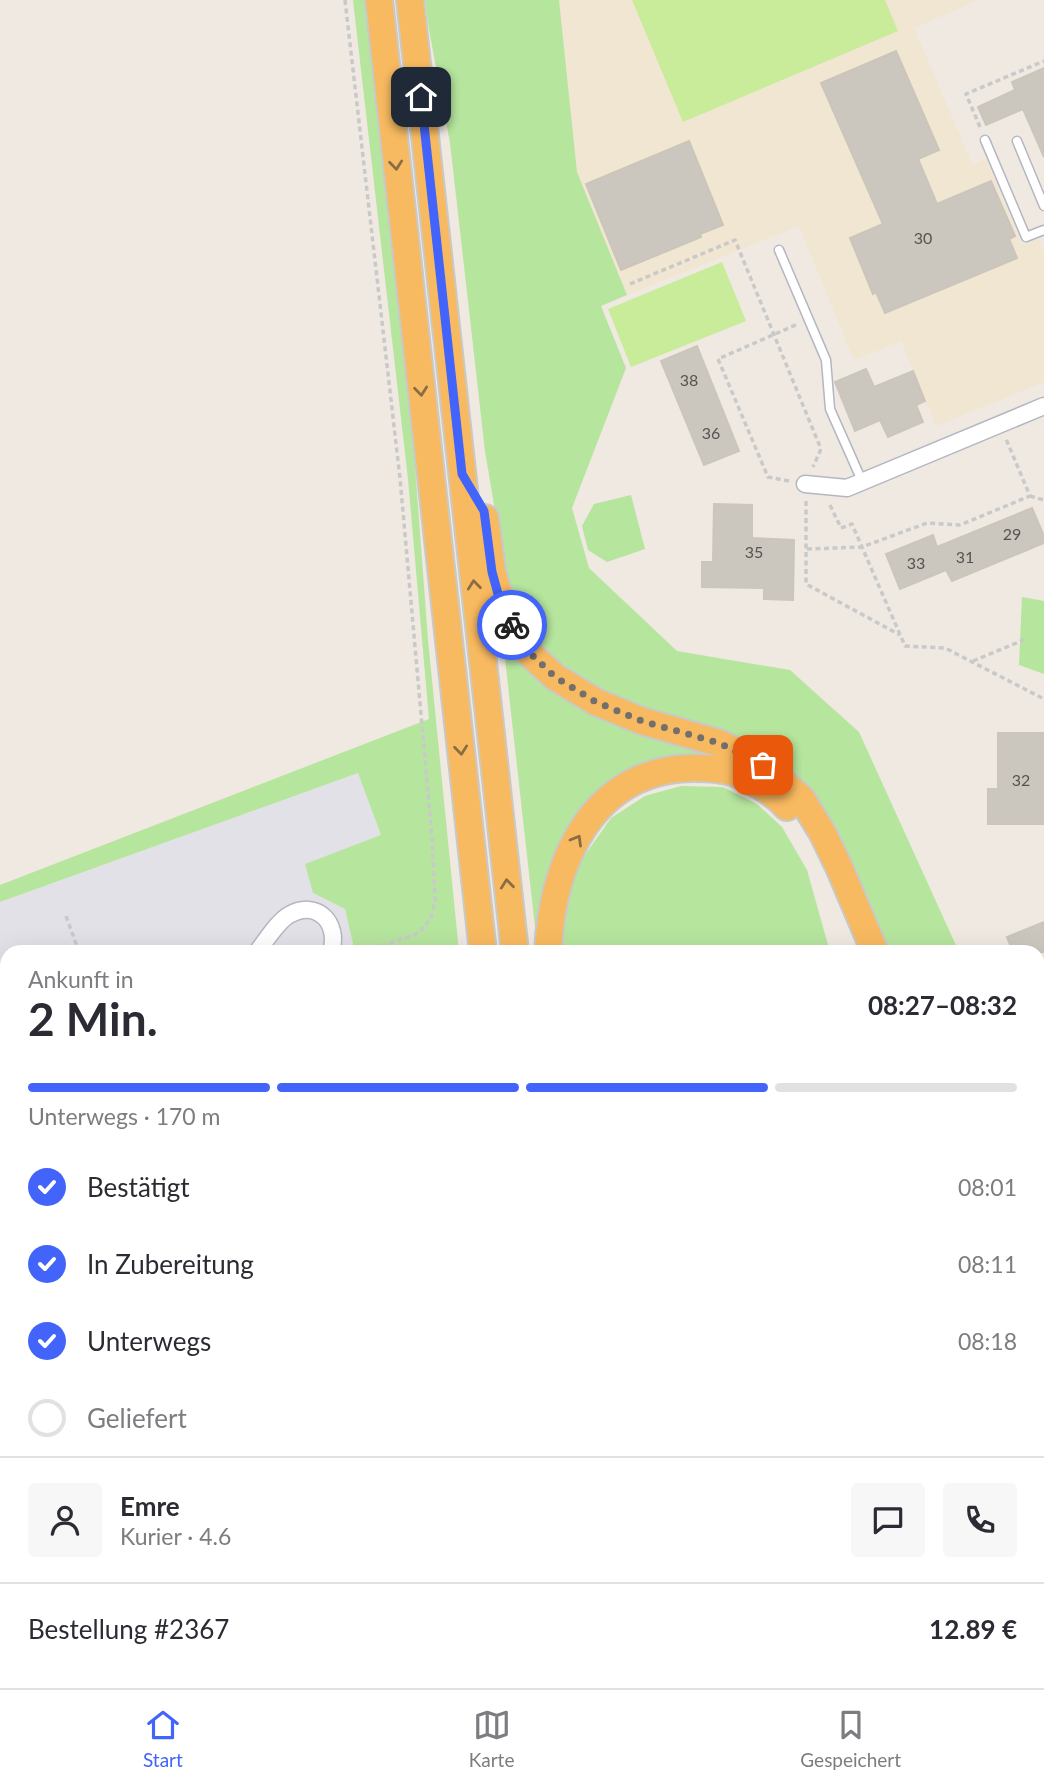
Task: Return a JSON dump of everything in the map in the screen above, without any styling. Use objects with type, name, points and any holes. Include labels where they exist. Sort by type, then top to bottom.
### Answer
[{"type":"highway","points":[[379,0],[482,945]]},
{"type":"highway","points":[[410,0],[514,945]]},
{"type":"highway","points":[[462,474],[484,511],[492,572],[500,601],[530,653],[555,677],[596,702],[642,721],[719,743],[763,765],[801,798],[822,832],[872,945]]},
{"type":"highway","points":[[549,945],[556,891],[572,847],[590,818],[610,797],[634,781],[680,768],[708,768],[734,773],[763,788],[782,802],[799,820],[813,842],[830,877],[855,945]]},
{"type":"street","points":[[813,485],[847,488],[1044,406]]},
{"type":"street","points":[[263,945],[286,916],[300,910],[314,911],[330,922],[334,945]]},
{"type":"lane","points":[[985,140],[1026,237],[1044,230]]},
{"type":"lane","points":[[1017,141],[1044,206]]},
{"type":"lane","points":[[779,250],[826,360],[830,409],[862,481]]},
{"type":"path","points":[[345,0],[400,478],[432,838],[435,901],[431,918],[419,933],[384,945]]},
{"type":"path","points":[[985,140],[966,94],[1044,61]]},
{"type":"path","points":[[630,284],[735,240],[821,449],[813,485],[806,584],[900,635]]},
{"type":"path","points":[[809,320],[718,359],[768,477],[813,485],[841,528],[852,524],[905,646],[945,648],[1044,699]]},
{"type":"path","points":[[1000,424],[1030,496]]},
{"type":"path","points":[[807,549],[862,547],[927,523],[960,525],[1030,496],[1044,500]]},
{"type":"path","points":[[971,662],[1026,639]]},
{"type":"path","points":[[66,916],[76,945]]},
{"type":"shaded area","points":[[559,0],[978,0],[914,28],[972,164],[986,159],[1022,245],[1039,238],[1044,253],[1044,382],[936,426],[901,341],[854,360],[799,226],[627,295],[577,172]]},
{"type":"shaded area","points":[[358,773],[381,835],[313,893],[345,909],[353,945],[0,945],[0,902]]},
{"type":"green space","points":[[353,0],[366,0],[411,412],[428,640],[458,945],[353,945],[345,909],[313,893],[305,864],[381,835],[358,773],[0,902],[0,885],[429,719],[408,479]]},
{"type":"green space","points":[[425,0],[559,0],[577,172],[627,295],[601,306],[626,368],[572,508],[589,568],[677,651],[790,670],[859,732],[956,945],[877,945],[801,787],[610,699],[571,676],[540,649],[511,607],[485,451],[450,143]]},
{"type":"green space","points":[[632,0],[885,0],[898,31],[683,122]]},
{"type":"green space","points":[[722,262],[746,321],[631,367],[608,309]]},
{"type":"green space","points":[[631,495],[645,549],[607,562],[588,550],[582,526],[594,504]]},
{"type":"green space","points":[[1022,597],[1044,601],[1044,674],[1019,665]]},
{"type":"green space","points":[[502,632],[555,677],[719,743],[734,773],[680,768],[590,818],[549,938],[535,927]]},
{"type":"green space","points":[[681,786],[723,787],[757,804],[782,827],[807,870],[828,945],[560,945],[563,910],[582,859],[611,818],[645,796]]},
{"type":"building","points":[[896,51],[939,150],[918,159],[937,204],[991,181],[1015,236],[1009,239],[1017,258],[885,313],[876,292],[873,294],[850,238],[883,224],[821,83]]},
{"type":"building","points":[[1044,68],[1044,157],[1023,109],[986,125],[978,107],[1015,90],[1012,82]]},
{"type":"building","points":[[689,141],[723,225],[621,270],[586,184]]},
{"type":"building","points":[[697,346],[739,451],[704,465],[661,361]]},
{"type":"building","points":[[866,369],[874,387],[913,371],[925,401],[916,405],[923,422],[888,437],[880,420],[855,431],[835,382]]},
{"type":"building","points":[[714,504],[752,505],[752,538],[794,540],[793,600],[764,599],[764,588],[702,587],[702,562],[713,562]]},
{"type":"building","points":[[1032,508],[1044,536],[1044,543],[952,581],[946,570],[900,589],[886,554],[933,535],[937,547]]},
{"type":"building","points":[[998,733],[1044,733],[1044,824],[988,824],[988,789],[998,789]]},
{"type":"building","points":[[1044,922],[1044,945],[1010,945],[1007,937]]},
{"type":"way so far","points":[[512,625],[530,653],[555,677],[596,702],[642,721],[719,743],[763,765]]},
{"type":"route","points":[[421,97],[462,474],[484,511],[492,572],[500,601],[512,625]]}]
